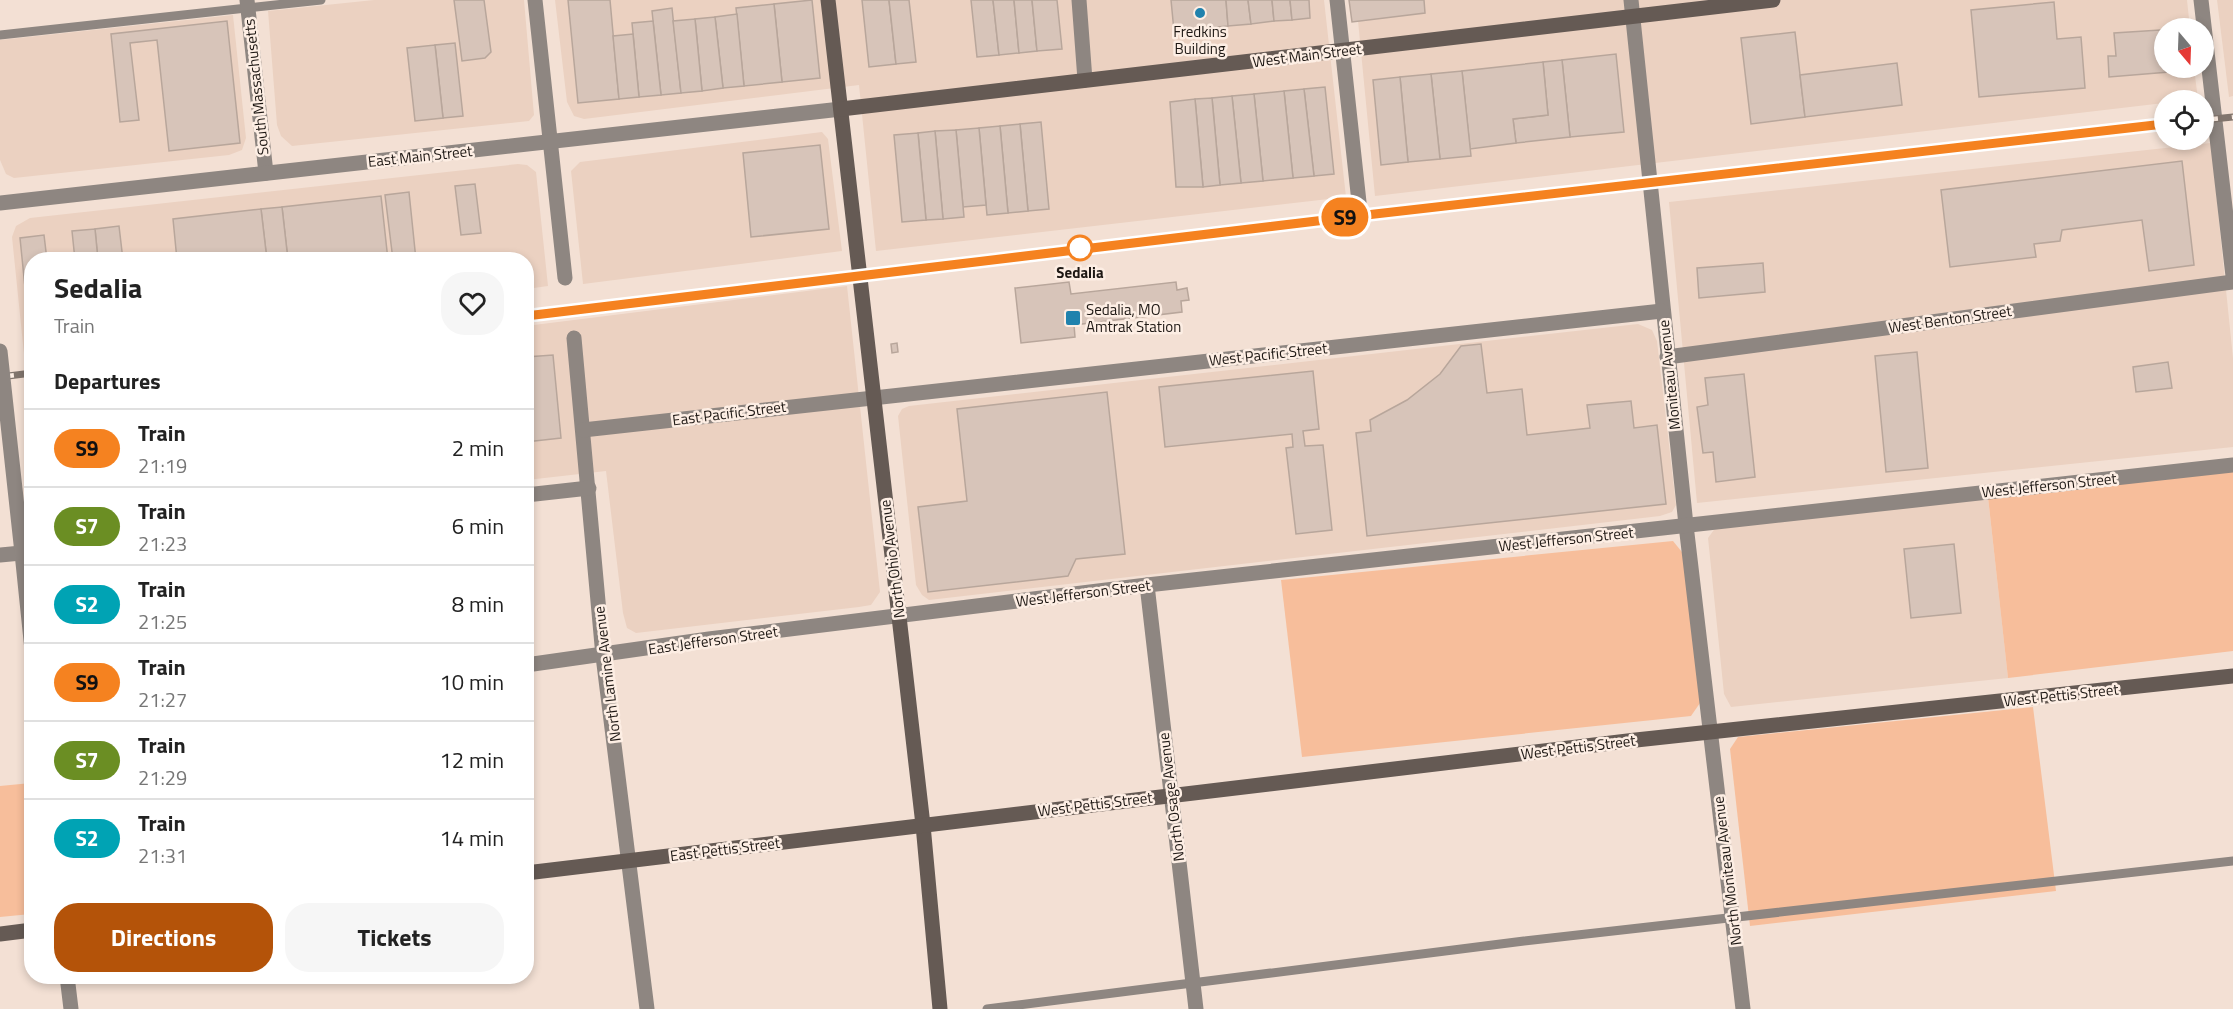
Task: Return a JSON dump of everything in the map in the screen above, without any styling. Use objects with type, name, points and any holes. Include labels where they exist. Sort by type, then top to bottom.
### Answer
[{"type":"main road","name":"North Ohio Avenue","points":[[828,0],[923,825],[940,1009]]},
{"type":"main road","name":"West Main Street","points":[[841,109],[1773,0]]},
{"type":"main road","name":"West Pettis Street","points":[[923,825],[1712,732],[2233,676]]},
{"type":"main road","name":"East Pettis Street","points":[[534,872],[923,825]]},
{"type":"main road","points":[[0,934],[24,931]]},
{"type":"street","points":[[535,0],[565,278]]},
{"type":"street","points":[[1079,0],[1085,80]]},
{"type":"street","points":[[1337,0],[1359,202]]},
{"type":"street","name":"Moniteau Avenue","points":[[1631,0],[1667,357],[1712,732]]},
{"type":"street","points":[[2201,0],[2233,276]]},
{"type":"street","name":"South Massachusetts","points":[[247,4],[266,173]]},
{"type":"street","name":"East Main Street","points":[[0,203],[841,109]]},
{"type":"street","name":"West Benton Street","points":[[1667,357],[2233,282]]},
{"type":"street","name":"West Pacific Street","points":[[874,397],[1662,311]]},
{"type":"street","name":"North Lamine Avenue","points":[[574,338],[603,656],[647,1009]]},
{"type":"street","points":[[0,351],[24,530]]},
{"type":"street","name":"East Pacific Street","points":[[584,430],[874,397]]},
{"type":"street","name":"West Jefferson Street","points":[[899,616],[1147,585],[2233,465]]},
{"type":"street","points":[[534,494],[589,488]]},
{"type":"street","points":[[0,555],[24,552]]},
{"type":"street","name":"North Osage Avenue","points":[[1147,585],[1196,1009]]},
{"type":"street","name":"East Jefferson Street","points":[[534,664],[709,639],[899,616]]},
{"type":"street","name":"North Moniteau Avenue","points":[[1712,732],[1743,1009]]},
{"type":"street","points":[[68,984],[71,1009]]},
{"type":"lane","points":[[0,35],[247,4],[321,0]]},
{"type":"lane","points":[[987,1009],[1524,941],[2233,861]]},
{"type":"shaded area","points":[[374,0],[524,0],[534,115],[529,121],[292,146],[281,136],[277,125],[268,11]]},
{"type":"shaded area","points":[[555,0],[1324,0],[1346,197],[876,251],[859,85],[584,119],[574,116],[567,102]]},
{"type":"shaded area","points":[[1356,0],[2187,0],[2189,18],[2154,18],[2154,78],[2195,78],[2197,90],[2154,90],[2154,104],[1375,196]]},
{"type":"shaded area","points":[[2217,0],[2233,0],[2233,96],[2229,97]]},
{"type":"shaded area","points":[[233,15],[246,138],[242,150],[229,155],[14,178],[6,174],[0,160],[0,40]]},
{"type":"shaded area","points":[[822,132],[828,139],[842,251],[583,284],[571,171],[580,162]]},
{"type":"shaded area","points":[[2154,149],[2212,150],[2233,358],[2233,447],[1697,503],[1669,202]]},
{"type":"shaded area","points":[[518,164],[527,165],[536,172],[548,286],[534,288],[534,252],[24,252],[24,354],[12,237],[16,226],[30,218]]},
{"type":"shaded area","points":[[847,286],[880,592],[871,605],[636,633],[627,628],[623,613],[606,471],[534,479],[534,325]]},
{"type":"shaded area","points":[[1638,324],[1652,330],[1657,341],[1676,505],[1672,512],[1660,516],[929,600],[922,595],[916,585],[898,416],[902,409],[909,406]]},
{"type":"shaded area","points":[[2233,470],[2233,651],[2008,678],[1988,497]]},
{"type":"shaded area","points":[[1988,497],[2008,678],[1731,707],[1724,694],[1708,538],[1716,527]]},
{"type":"shaded area","points":[[1673,541],[1686,557],[1700,703],[1691,716],[1302,757],[1281,580]]},
{"type":"shaded area","points":[[2033,707],[2056,891],[1750,926],[1730,749],[1738,737]]},
{"type":"shaded area","points":[[24,784],[24,915],[0,917],[0,786]]},
{"type":"building","points":[[454,0],[484,0],[491,52],[485,58],[462,61]]},
{"type":"building","points":[[568,0],[610,0],[619,99],[578,103]]},
{"type":"building","points":[[812,0],[820,78],[782,82],[774,4]]},
{"type":"building","points":[[862,0],[889,0],[896,64],[869,67]]},
{"type":"building","points":[[889,0],[909,0],[916,62],[896,64]]},
{"type":"building","points":[[971,0],[993,0],[999,55],[977,57]]},
{"type":"building","points":[[993,0],[1014,0],[1019,53],[999,55]]},
{"type":"building","points":[[1014,0],[1032,0],[1037,51],[1019,53]]},
{"type":"building","points":[[1032,0],[1057,0],[1062,49],[1037,51]]},
{"type":"building","name":"Fredkins Building","points":[[1171,0],[1226,0],[1228,26],[1174,31]]},
{"type":"building","points":[[1226,0],[1248,0],[1251,24],[1228,26]]},
{"type":"building","points":[[1248,0],[1272,0],[1274,21],[1251,24]]},
{"type":"building","points":[[1272,0],[1290,0],[1292,20],[1274,21]]},
{"type":"building","points":[[1290,0],[1309,0],[1310,18],[1292,20]]},
{"type":"building","points":[[1349,0],[1424,0],[1425,13],[1352,22]]},
{"type":"building","points":[[2054,2],[2057,39],[2081,37],[2085,88],[1979,97],[1971,10]]},
{"type":"building","points":[[774,4],[782,82],[744,86],[736,8]]},
{"type":"building","points":[[672,8],[681,93],[661,95],[652,11]]},
{"type":"building","points":[[737,14],[744,86],[723,88],[715,17]]},
{"type":"building","points":[[715,17],[723,88],[702,91],[695,19]]},
{"type":"building","points":[[695,19],[702,91],[681,93],[673,21]]},
{"type":"building","points":[[227,21],[240,143],[169,151],[157,40],[130,43],[139,120],[120,122],[111,34]]},
{"type":"building","points":[[653,21],[661,95],[639,97],[632,23]]},
{"type":"building","points":[[2154,30],[2154,73],[2109,77],[2108,56],[2116,56],[2114,33]]},
{"type":"building","points":[[1795,32],[1805,117],[1751,124],[1741,38]]},
{"type":"building","points":[[633,34],[639,97],[619,99],[613,36]]},
{"type":"building","points":[[455,43],[463,116],[443,118],[435,45]]},
{"type":"building","points":[[435,45],[443,118],[415,121],[407,48]]},
{"type":"building","points":[[1616,54],[1624,132],[1570,137],[1562,60]]},
{"type":"building","points":[[1562,60],[1570,137],[1516,143],[1513,119],[1548,115],[1543,62]]},
{"type":"building","points":[[1543,62],[1548,115],[1513,119],[1516,143],[1470,149],[1462,71]]},
{"type":"building","points":[[1897,63],[1902,105],[1805,117],[1800,75]]},
{"type":"building","points":[[1462,71],[1471,156],[1440,159],[1431,74]]},
{"type":"building","points":[[1431,74],[1440,159],[1408,162],[1400,77]]},
{"type":"building","points":[[1400,77],[1408,162],[1381,165],[1373,80]]},
{"type":"building","points":[[1325,87],[1334,174],[1314,176],[1304,89]]},
{"type":"building","points":[[1304,89],[1314,176],[1293,178],[1284,91]]},
{"type":"building","points":[[1284,91],[1293,178],[1263,181],[1254,94]]},
{"type":"building","points":[[1254,94],[1263,181],[1241,183],[1232,96]]},
{"type":"building","points":[[1232,96],[1241,183],[1220,185],[1212,98]]},
{"type":"building","points":[[1212,98],[1220,185],[1203,187],[1195,99]]},
{"type":"building","points":[[1195,99],[1203,187],[1176,187],[1170,102]]},
{"type":"building","points":[[1041,122],[1049,209],[1028,211],[1020,124]]},
{"type":"building","points":[[1020,124],[1028,211],[1008,213],[1000,126]]},
{"type":"building","points":[[1000,126],[1008,213],[987,215],[979,128]]},
{"type":"building","points":[[979,128],[986,205],[963,207],[956,130]]},
{"type":"building","points":[[956,130],[964,217],[943,219],[935,131]]},
{"type":"building","points":[[935,131],[943,219],[926,220],[918,133]]},
{"type":"building","points":[[918,133],[926,220],[902,222],[894,135]]},
{"type":"building","points":[[820,145],[829,229],[751,237],[743,153]]},
{"type":"building","points":[[2182,161],[2194,265],[2149,271],[2142,220],[2062,230],[2060,241],[2034,244],[2036,257],[1950,267],[1941,190]]},
{"type":"building","points":[[475,184],[481,233],[461,235],[455,186]]},
{"type":"building","points":[[409,192],[415,252],[392,252],[385,195]]},
{"type":"building","points":[[381,196],[387,252],[287,252],[282,207]]},
{"type":"building","points":[[282,207],[287,252],[266,252],[261,209]]},
{"type":"building","points":[[261,209],[266,252],[176,252],[173,219]]},
{"type":"building","points":[[119,226],[122,252],[97,252],[95,229]]},
{"type":"building","points":[[95,229],[97,252],[74,252],[72,231]]},
{"type":"building","points":[[44,235],[46,252],[24,252],[24,278],[20,238]]},
{"type":"building","points":[[1763,263],[1765,292],[1699,298],[1697,268]]},
{"type":"building","name":"Sedalia, MO Amtrak Station","points":[[1069,282],[1071,294],[1176,282],[1177,290],[1187,288],[1189,300],[1181,301],[1182,312],[1074,325],[1075,337],[1021,343],[1015,288]]},
{"type":"building","points":[[897,343],[898,352],[892,353],[891,344]]},
{"type":"building","points":[[1481,344],[1487,393],[1522,389],[1527,435],[1590,428],[1587,405],[1631,401],[1634,428],[1657,425],[1666,504],[1367,536],[1356,433],[1371,431],[1370,420],[1407,400],[1440,374],[1461,346]]},
{"type":"building","points":[[1917,352],[1928,468],[1886,472],[1875,356]]},
{"type":"building","points":[[553,355],[561,438],[534,441],[534,356]]},
{"type":"building","points":[[2168,362],[2172,388],[2136,392],[2133,367]]},
{"type":"building","points":[[1313,371],[1319,429],[1303,431],[1305,446],[1323,445],[1332,530],[1296,534],[1286,448],[1293,447],[1292,434],[1165,447],[1159,387]]},
{"type":"building","points":[[1744,374],[1755,477],[1716,482],[1713,452],[1703,453],[1697,407],[1708,405],[1705,378]]},
{"type":"building","points":[[1107,392],[1125,554],[1076,559],[1068,576],[928,592],[918,507],[967,501],[957,409]]},
{"type":"building","points":[[1954,544],[1961,613],[1911,618],[1904,549]]},
{"type":"railway","points":[[2214,119],[2233,117]]},
{"type":"railway","points":[[534,315],[1375,214],[2154,125]]},
{"type":"railway","points":[[0,377],[24,374]]},
{"type":"train","name":"S9","points":[[534,315],[1375,214],[2154,125]]},
{"type":"place","name":"Fredkins Building","points":[[1200,13]]},
{"type":"place","name":"Sedalia","points":[[1080,248]]},
{"type":"place","name":"Sedalia, MO Amtrak Station","points":[[1073,318]]}]
